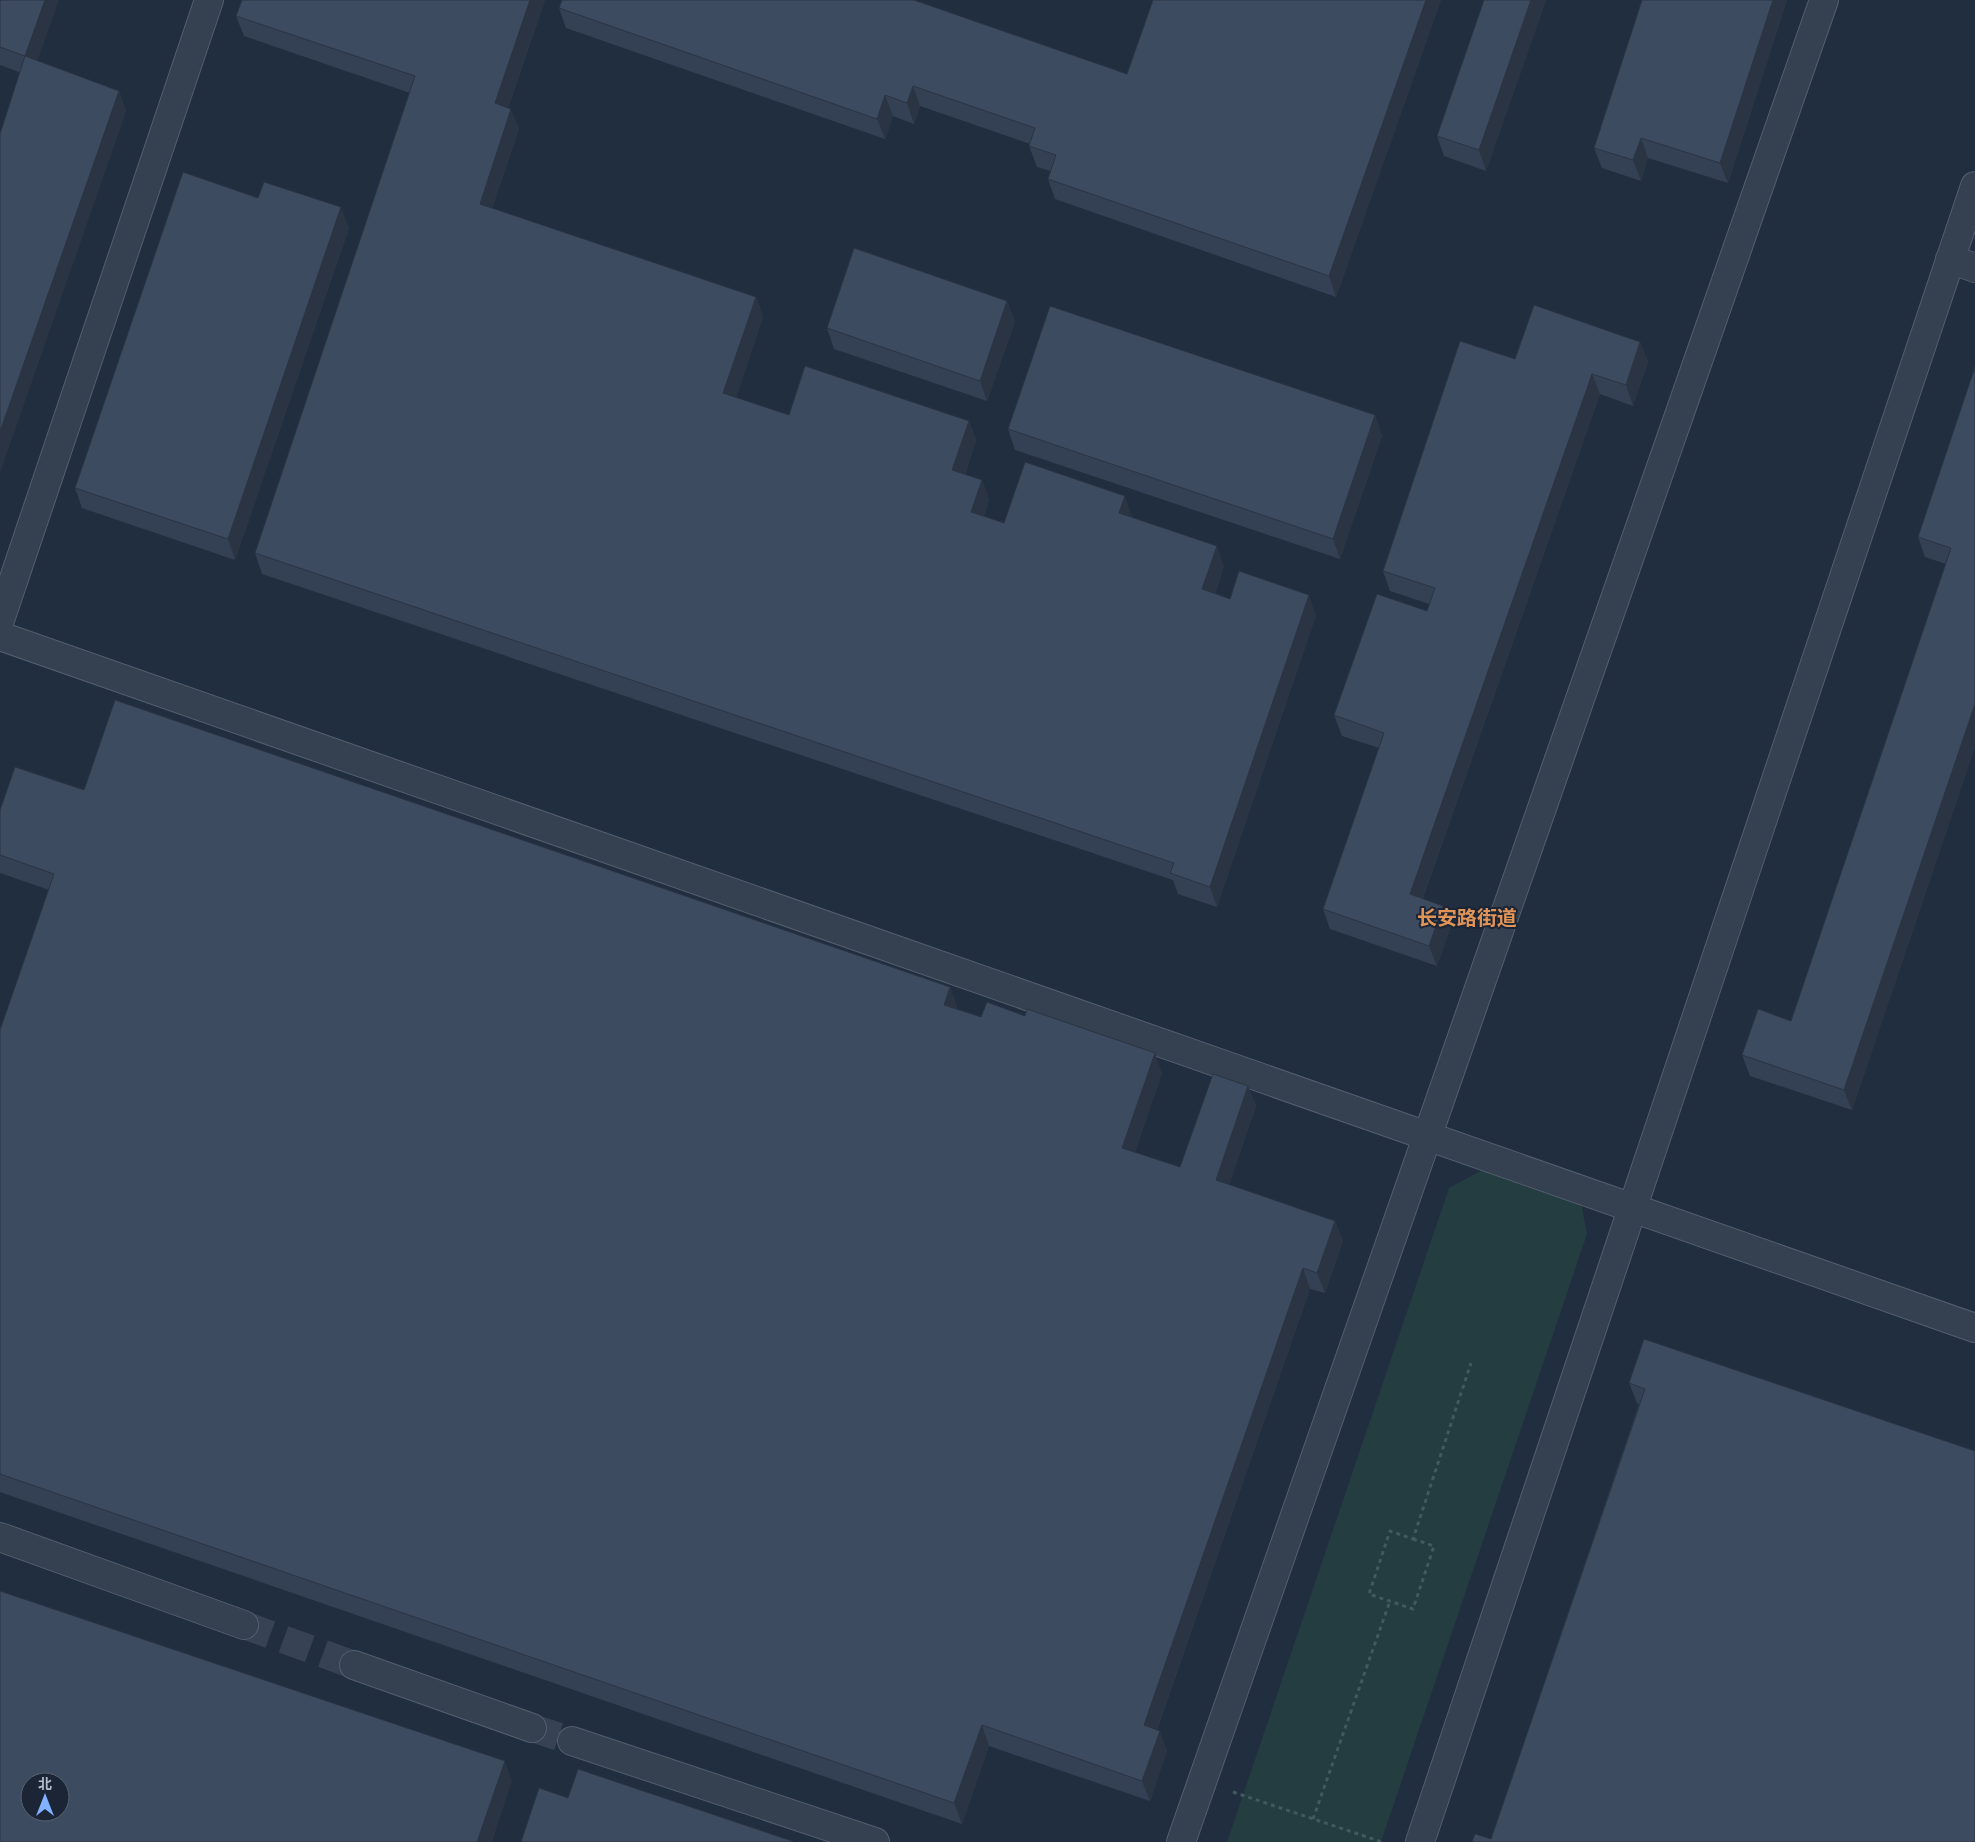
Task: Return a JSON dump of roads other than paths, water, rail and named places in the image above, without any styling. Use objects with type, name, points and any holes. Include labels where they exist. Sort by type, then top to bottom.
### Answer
[{"type":"lane","points":[[0,620],[209,0]]},
{"type":"lane","points":[[1181,1842],[1824,0]]},
{"type":"lane","points":[[1420,1842],[1632,1208],[1963,263],[1975,186]]},
{"type":"lane","points":[[0,636],[1975,1328]]},
{"type":"lane","points":[[0,1537],[244,1625]]},
{"type":"lane","points":[[354,1665],[532,1728]]},
{"type":"lane","points":[[572,1741],[876,1842]]},
{"type":"tunnel","points":[[244,1625],[354,1665]]},
{"type":"tunnel","points":[[532,1728],[572,1741]]},
{"type":"district","name":"长安路街道","points":[[1467,917]]}]
